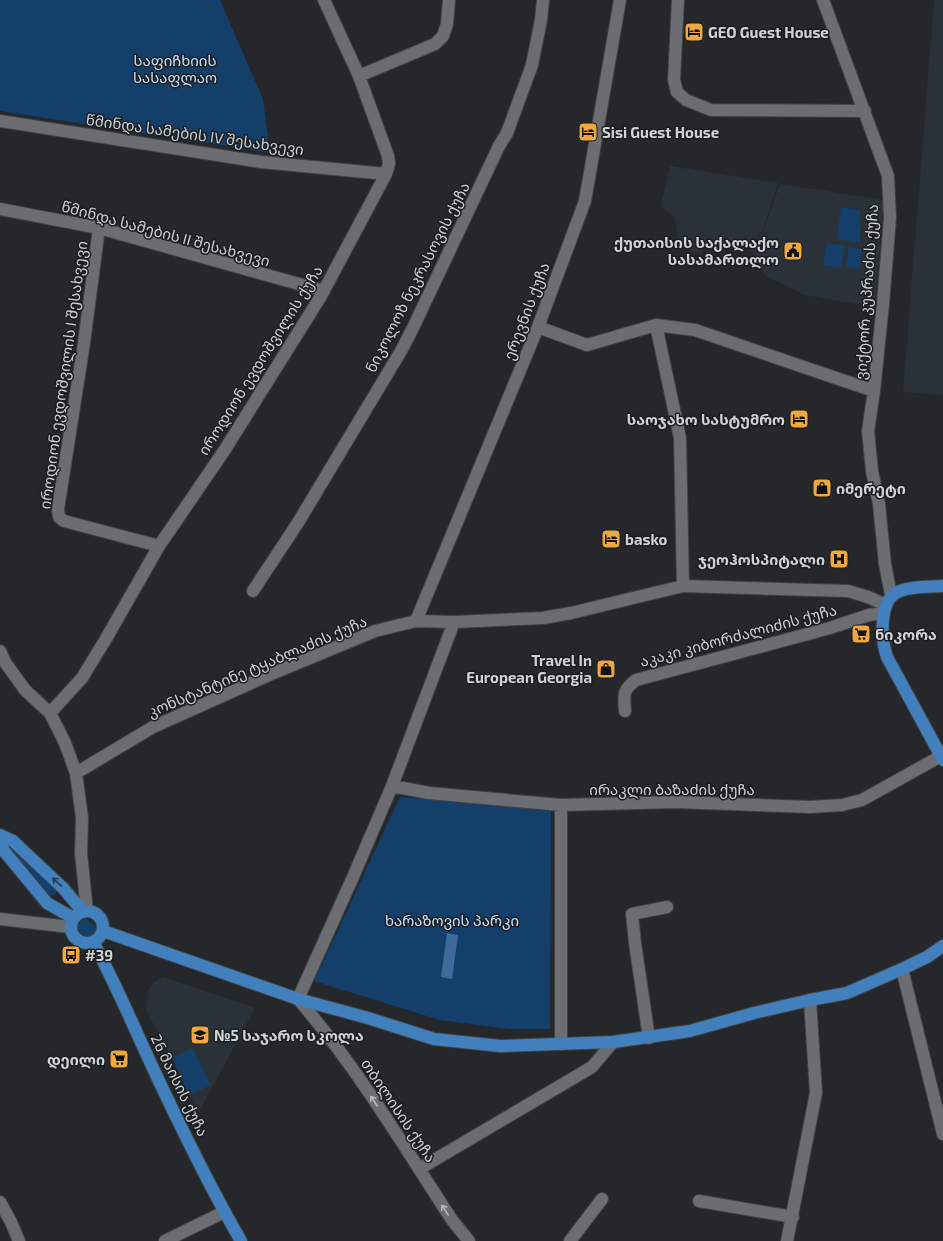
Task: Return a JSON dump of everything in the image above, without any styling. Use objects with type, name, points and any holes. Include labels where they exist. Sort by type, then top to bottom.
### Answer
[{"type":"main road","points":[[942,758],[887,657],[883,638],[887,605],[900,591],[943,586]]},
{"type":"main road","points":[[0,835],[13,841],[64,889],[78,917]]},
{"type":"main road","points":[[0,843],[4,851],[47,903],[78,917],[92,912],[98,915],[103,925],[101,936],[94,942],[87,944],[77,941],[71,932],[78,917]]},
{"type":"main road","points":[[103,931],[298,999],[434,1038],[500,1046],[613,1042],[690,1031],[754,1013],[847,993],[927,957],[943,946]]},
{"type":"main road","name":"26 მაისის ქუჩა","points":[[94,942],[151,1065],[240,1241]]},
{"type":"street","name":"იროდიონ ევდოშვილის ქუჩა","points":[[50,713],[82,678],[159,546],[224,451],[324,291],[386,174],[389,164],[388,156],[359,76],[324,0]]},
{"type":"street","points":[[359,76],[435,44],[443,36],[449,0]]},
{"type":"street","name":"ნიკოლოზ ნეკრასოვის ქუჩა","points":[[253,591],[300,522],[405,344],[499,146],[507,133],[532,65],[541,20],[543,0]]},
{"type":"street","name":"ერევნის ქუჩა","points":[[416,621],[538,327],[585,201],[620,0]]},
{"type":"street","points":[[678,0],[674,80],[677,92],[686,100],[711,110],[865,111]]},
{"type":"street","name":"ვიქტორ კუპრაძის ქუჩა","points":[[823,0],[888,176],[890,218],[874,391],[868,431],[871,464],[879,504],[885,564],[887,605]]},
{"type":"street","name":"წმინდა სამების IV შესახვევი","points":[[0,121],[261,162],[386,174]]},
{"type":"street","name":"წმინდა სამების II შესახვევი","points":[[0,209],[98,228],[324,291]]},
{"type":"street","name":"იროდიონ ევდოშვილის I შესახვევი","points":[[98,228],[84,343],[58,509],[59,517],[64,521],[159,546]]},
{"type":"street","points":[[538,327],[587,345],[656,325],[695,330],[874,391]]},
{"type":"street","points":[[656,325],[680,438],[684,586]]},
{"type":"street","name":"კონსტანტინე ტყაბლაძის ქუჩა","points":[[76,773],[153,727],[254,681],[375,631],[416,621],[454,622],[543,618],[684,586],[848,591],[887,605]]},
{"type":"street","name":"აკაკი კიბორძალიძის ქუჩა","points":[[625,711],[624,693],[628,686],[636,680],[830,628],[869,615],[887,605]]},
{"type":"street","points":[[298,999],[347,891],[392,786],[454,622]]},
{"type":"street","points":[[0,651],[5,662],[25,690],[50,713],[65,743],[76,773],[82,818],[78,917],[0,919]]},
{"type":"street","name":"ირაკლი ბაზაძის ქუჩა","points":[[392,786],[429,793],[561,805],[676,802],[810,807],[842,805],[862,800],[942,758]]},
{"type":"street","points":[[561,805],[561,1044]]},
{"type":"street","points":[[649,1038],[632,914],[667,907]]},
{"type":"street","points":[[902,969],[943,1134]]},
{"type":"street","name":"თბილისის ქუჩა","points":[[298,999],[323,1028],[363,1083],[452,1220],[469,1241]]},
{"type":"street","points":[[788,1241],[816,1093],[810,1000]]},
{"type":"street","points":[[419,1169],[592,1067],[613,1042]]},
{"type":"street","points":[[570,1241],[602,1199]]},
{"type":"street","points":[[0,1202],[19,1241]]},
{"type":"street","points":[[699,1202],[793,1217]]},
{"type":"street","points":[[165,1241],[224,1212]]},
{"type":"shaded area","points":[[934,0],[943,0],[943,395],[903,392]]},
{"type":"shaded area","points":[[670,166],[778,183],[762,232],[749,246],[734,246],[707,239],[702,255],[679,246],[675,218],[661,206]]},
{"type":"shaded area","points":[[780,184],[884,200],[876,301],[855,304],[805,295],[764,275],[750,249],[763,231]]},
{"type":"shaded area","points":[[447,933],[458,935],[452,979],[441,977]]},
{"type":"shaded area","name":"№5 საჯარო სკოლა","points":[[163,977],[255,1008],[198,1114],[172,1058],[147,1012],[146,1002],[148,990],[154,982]]},
{"type":"green space","name":"საფიჩხიის სასაფლაო","points":[[0,0],[220,0],[263,99],[270,153],[0,111]]},
{"type":"green space","points":[[841,207],[860,210],[860,243],[837,239]]},
{"type":"green space","points":[[827,243],[845,246],[841,268],[823,265]]},
{"type":"green space","points":[[849,247],[861,249],[860,269],[846,266]]},
{"type":"green space","name":"ხარაზოვის პარკი","points":[[400,797],[551,809],[550,1029],[509,1029],[440,1020],[314,981]]},
{"type":"green space","points":[[7,845],[57,890],[55,895],[50,896],[7,847]]},
{"type":"green space","points":[[84,919],[87,919],[96,927],[96,932],[91,937],[86,937],[76,928]]},
{"type":"green space","points":[[193,1048],[211,1085],[189,1095],[172,1058]]},
{"type":"place","name":"GEO Guest House","points":[[694,32]]},
{"type":"place","name":"Sisi Guest House","points":[[588,132]]},
{"type":"place","name":"ქუთაისის საქალაქო სასამართლო","points":[[793,251]]},
{"type":"place","name":"საოჯახო სასტუმრო","points":[[799,419]]},
{"type":"place","name":"იმერეტი","points":[[822,488]]},
{"type":"place","name":"basko","points":[[611,539]]},
{"type":"place","name":"ჯეოჰოსპიტალი","points":[[839,559]]},
{"type":"place","name":"ნიკორა","points":[[861,634]]},
{"type":"place","name":"Travel In European Georgia","points":[[606,669]]},
{"type":"place","name":"#39","points":[[71,955]]},
{"type":"place","name":"№5 საჯარო სკოლა","points":[[200,1035]]},
{"type":"place","name":"დეილი","points":[[119,1059]]}]
